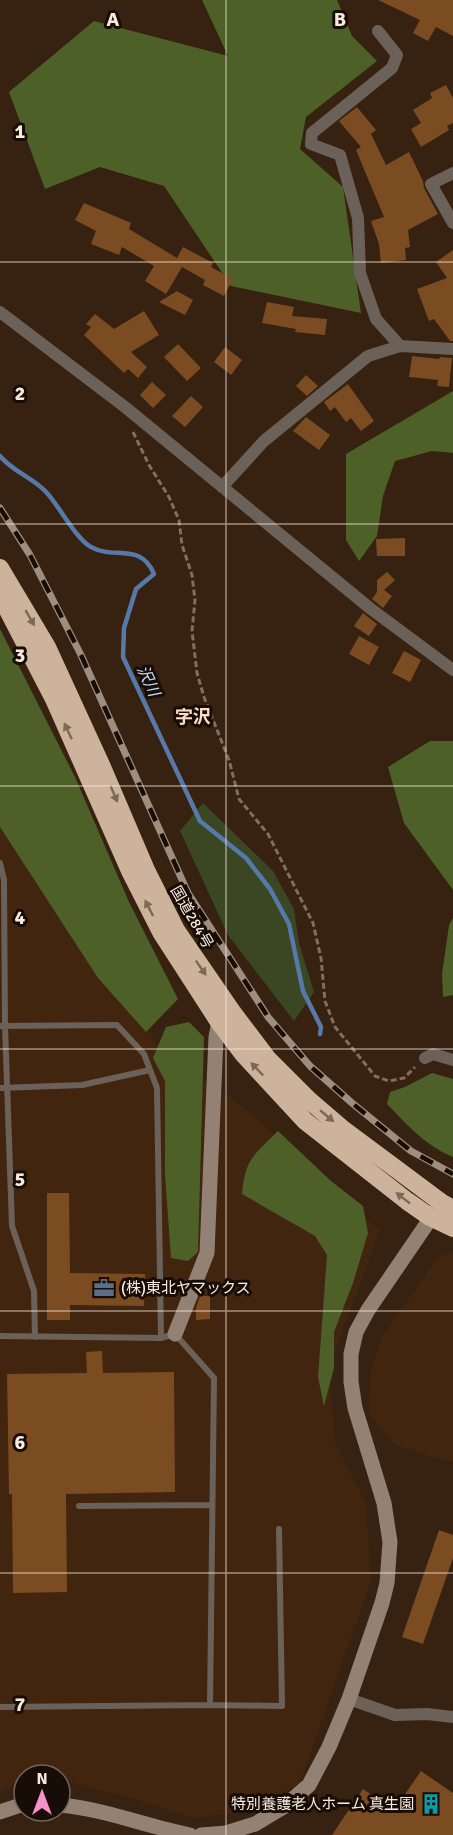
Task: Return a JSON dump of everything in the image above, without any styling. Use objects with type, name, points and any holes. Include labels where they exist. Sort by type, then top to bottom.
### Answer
[{"type":"highway","name":"国道284号","points":[[0,568],[46,647],[102,766],[146,870],[244,1055],[305,1121],[442,1210],[453,1228]]},
{"type":"highway","name":"国道284号","points":[[0,595],[54,699],[131,873],[161,932],[226,1018]]},
{"type":"street","points":[[378,31],[397,55],[392,68],[312,133],[311,144],[340,155],[358,218],[360,273],[376,319],[399,346]]},
{"type":"street","points":[[453,173],[430,184],[453,223]]},
{"type":"street","points":[[0,312],[125,407],[371,609],[453,670]]},
{"type":"street","points":[[222,487],[264,441],[368,356],[399,346],[453,349]]},
{"type":"street","points":[[168,1336],[207,1253],[216,1037],[226,1018]]},
{"type":"street","points":[[425,1058],[433,1054],[453,1060]]},
{"type":"street","points":[[201,1835],[226,1833],[255,1824],[285,1806],[309,1785],[329,1747],[349,1699],[382,1603],[387,1583],[390,1542],[384,1503],[355,1408],[351,1382],[351,1353],[356,1332],[368,1310],[442,1210]]},
{"type":"street","points":[[349,1699],[395,1715],[427,1714],[453,1717]]},
{"type":"street","points":[[72,1806],[84,1807],[190,1835]]},
{"type":"lane","points":[[0,863],[4,880],[2,1026],[12,1226],[34,1291],[35,1336]]},
{"type":"lane","points":[[2,1026],[117,1025],[144,1054],[157,1088],[168,1336]]},
{"type":"lane","points":[[4,1088],[82,1085],[150,1070]]},
{"type":"lane","points":[[0,1336],[168,1336],[214,1378],[210,1705]]},
{"type":"lane","points":[[79,1506],[212,1505]]},
{"type":"lane","points":[[0,1707],[282,1706],[279,1529]]},
{"type":"path","points":[[125,407],[126,417],[149,465],[169,497],[178,520],[182,545],[192,575],[195,600],[192,631],[197,673],[204,697],[230,760],[239,800],[268,834],[313,923],[321,958],[325,1001],[335,1027],[375,1076],[389,1081],[404,1078],[425,1058]]},
{"type":"shaded area","points":[[0,768],[102,952],[160,1050],[244,1107],[380,1231],[329,1367],[335,1443],[366,1503],[371,1581],[300,1783],[249,1812],[193,1818],[145,1802],[72,1783],[72,1763],[12,1763],[12,1786],[0,1792]]},
{"type":"shaded area","points":[[445,1253],[453,1253],[453,1461],[431,1457],[395,1445],[369,1413],[371,1369],[382,1337],[437,1258]]},
{"type":"green space","points":[[202,0],[337,0],[352,36],[377,61],[306,117],[300,149],[343,187],[361,313],[231,286],[164,186],[100,167],[45,189],[9,92],[94,21],[228,56]]},
{"type":"green space","points":[[453,391],[453,453],[432,451],[395,461],[383,496],[377,536],[359,561],[346,540],[346,454]]},
{"type":"green space","points":[[0,629],[75,777],[129,902],[178,999],[146,1032],[98,978],[0,827]]},
{"type":"green space","points":[[430,741],[453,741],[453,890],[404,823],[388,767]]},
{"type":"green space","points":[[203,803],[273,871],[294,909],[299,943],[314,992],[294,1021],[228,935],[180,831]]},
{"type":"green space","points":[[453,918],[453,995],[443,997],[442,974],[449,925]]},
{"type":"green space","points":[[189,1022],[204,1037],[198,1252],[188,1261],[171,1258],[165,1175],[165,1081],[153,1058],[166,1027]]},
{"type":"green space","points":[[432,1073],[453,1079],[453,1157],[426,1141],[387,1104],[390,1092]]},
{"type":"green space","points":[[278,1131],[331,1181],[363,1206],[368,1233],[353,1283],[334,1332],[334,1368],[324,1406],[318,1377],[327,1255],[315,1236],[242,1194],[243,1182],[252,1158]]},
{"type":"building","points":[[378,0],[453,0],[453,36],[436,27],[428,41],[413,33],[420,20]]},
{"type":"building","points":[[446,85],[453,98],[453,123],[447,126],[449,130],[421,147],[411,129],[421,123],[413,110],[432,98],[430,93]]},
{"type":"building","points":[[357,107],[376,130],[371,134],[386,165],[409,152],[438,214],[408,230],[410,247],[405,248],[406,260],[381,263],[379,244],[371,221],[384,217],[356,150],[361,147],[339,121]]},
{"type":"building","points":[[84,203],[131,223],[129,229],[177,258],[183,247],[213,263],[211,267],[233,279],[224,296],[203,285],[205,280],[182,267],[166,294],[145,281],[154,266],[122,247],[119,255],[91,244],[96,231],[75,220]]},
{"type":"building","points":[[453,250],[453,341],[450,341],[434,319],[429,321],[417,289],[447,278],[436,262]]},
{"type":"building","points":[[177,291],[193,300],[185,315],[159,302]]},
{"type":"building","points":[[267,302],[294,307],[292,316],[327,319],[325,335],[295,332],[296,329],[262,323]]},
{"type":"building","points":[[144,311],[159,335],[131,352],[147,367],[138,378],[128,369],[124,373],[84,335],[91,327],[86,324],[95,314],[114,329]]},
{"type":"building","points":[[178,344],[201,368],[187,381],[164,357]]},
{"type":"building","points":[[225,347],[242,360],[231,375],[214,362]]},
{"type":"building","points":[[412,356],[452,358],[449,387],[437,386],[438,380],[409,377]]},
{"type":"building","points":[[306,375],[318,386],[307,396],[296,386]]},
{"type":"building","points":[[152,382],[166,395],[153,408],[140,395]]},
{"type":"building","points":[[348,384],[374,421],[361,431],[351,418],[346,422],[335,407],[330,411],[324,402]]},
{"type":"building","points":[[191,396],[203,407],[185,427],[172,416]]},
{"type":"building","points":[[306,417],[330,435],[319,450],[293,431]]},
{"type":"building","points":[[405,538],[405,556],[377,556],[376,539]]},
{"type":"building","points":[[387,572],[395,580],[384,590],[392,596],[383,608],[372,599],[377,592],[377,580]]},
{"type":"building","points":[[363,613],[377,624],[369,636],[354,626]]},
{"type":"building","points":[[359,636],[379,647],[369,665],[349,654]]},
{"type":"building","points":[[404,651],[421,660],[410,682],[392,673]]},
{"type":"building","points":[[47,1193],[69,1193],[70,1273],[145,1274],[144,1306],[70,1305],[70,1320],[47,1320]]},
{"type":"building","points":[[200,1296],[210,1296],[210,1319],[196,1320],[196,1308]]},
{"type":"building","points":[[102,1351],[103,1373],[174,1372],[175,1492],[66,1494],[67,1592],[13,1593],[7,1374],[87,1373],[86,1352]]},
{"type":"building","points":[[439,1530],[453,1535],[453,1558],[423,1644],[402,1637]]},
{"type":"building","name":"特別養護老人ホーム 真生園","points":[[421,1771],[453,1793],[453,1835],[332,1835],[363,1789],[394,1810]]},
{"type":"waterway","name":"沢川","points":[[0,456],[47,493],[74,530],[91,547],[100,551],[134,555],[149,564],[154,574],[136,589],[124,628],[123,657],[200,821],[246,858],[270,889],[289,924],[303,991],[321,1027],[320,1034]]},
{"type":"railway","points":[[0,508],[30,555],[81,655],[188,893],[268,1017],[310,1066],[352,1103],[411,1151],[453,1174]]},
{"type":"place","name":"(株)東北ヤマックス","points":[[104,1288]]},
{"type":"place","name":"特別養護老人ホーム 真生園","points":[[431,1804]]},
{"type":"district","name":"字沢","points":[[193,717]]}]
